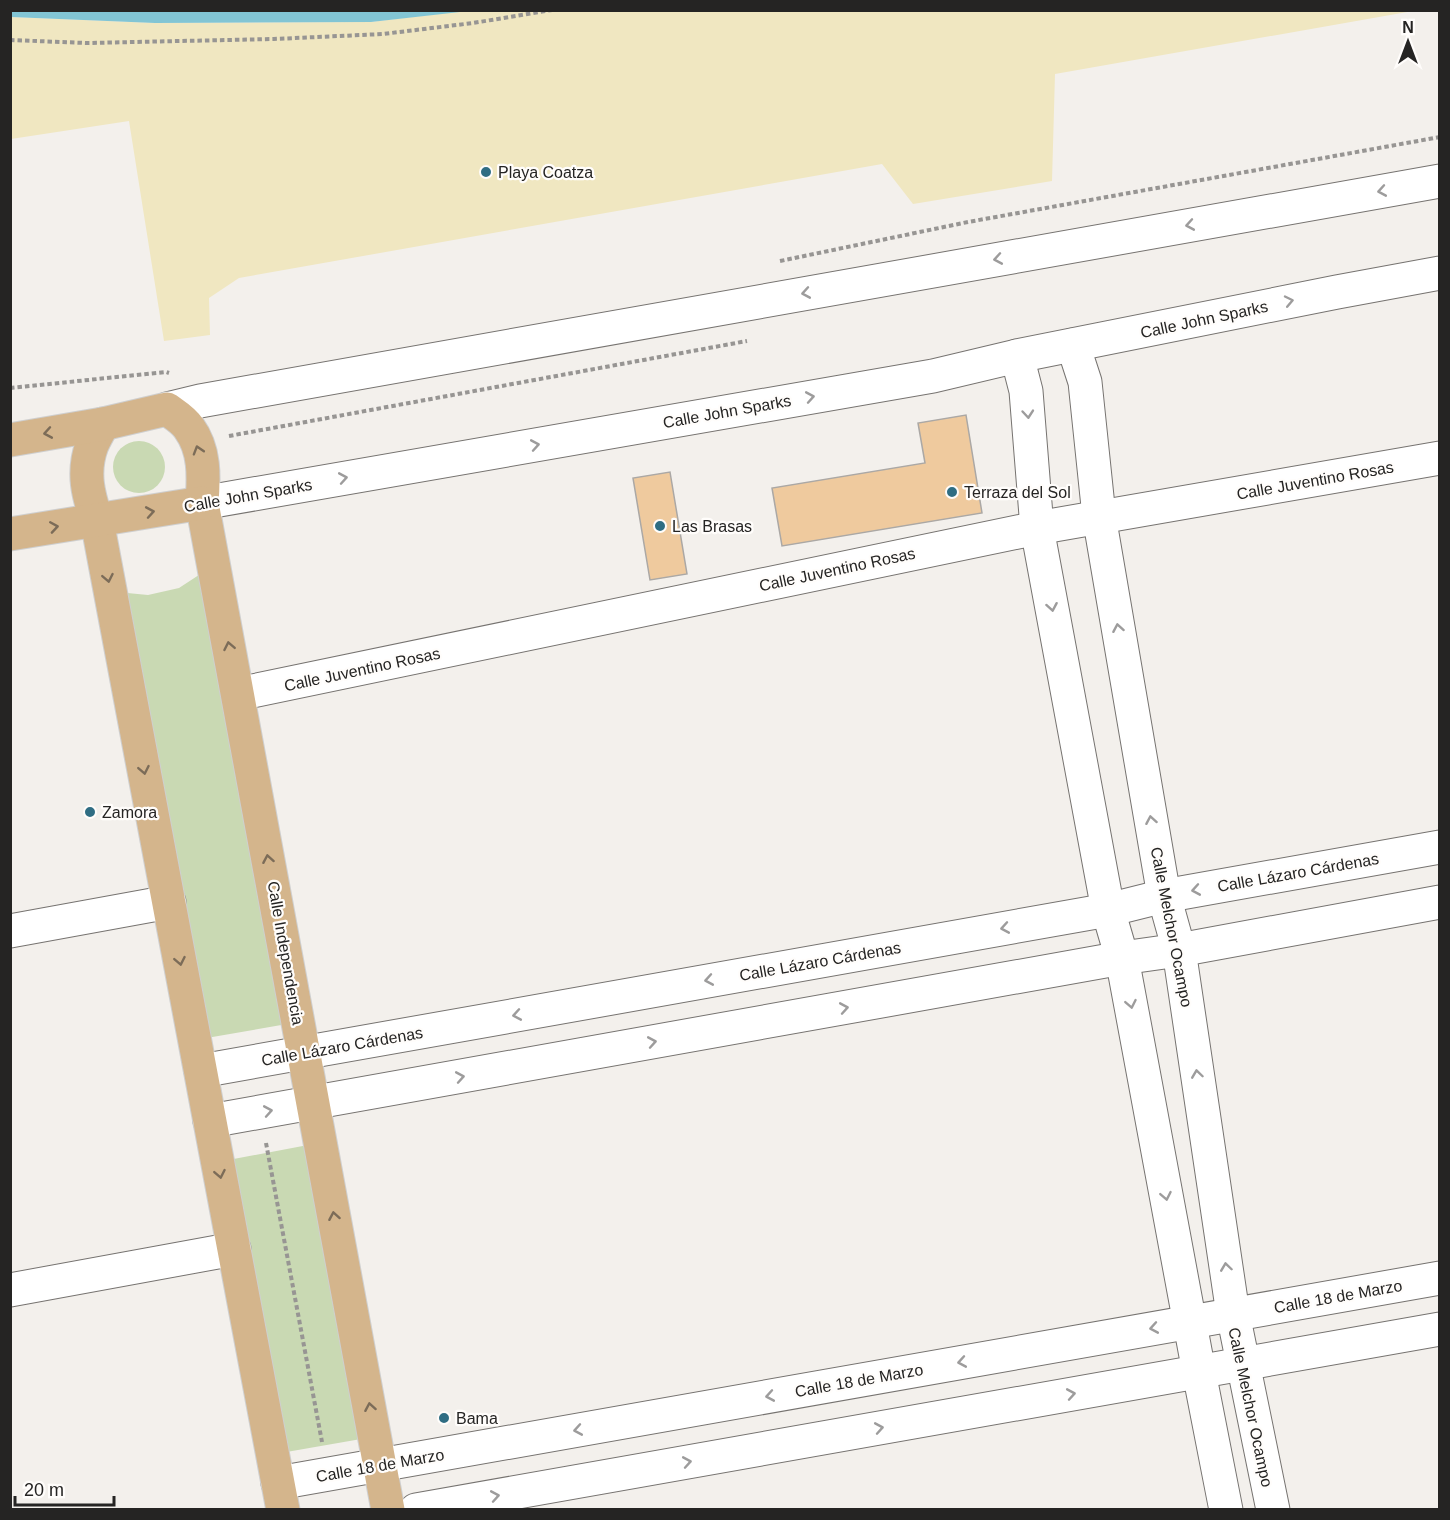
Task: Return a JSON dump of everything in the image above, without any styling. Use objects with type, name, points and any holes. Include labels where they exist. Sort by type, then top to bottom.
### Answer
[{"type":"main road","name":"Calle Independencia","points":[[167,409],[188,426],[199,447],[204,472],[202,502],[388,1509]]},
{"type":"main road","points":[[10,440],[103,424],[167,409]]},
{"type":"main road","points":[[103,424],[92,446],[86,471],[88,496],[97,521],[281,1496]]},
{"type":"main road","name":"Calle John Sparks","points":[[10,534],[202,502]]},
{"type":"street","points":[[167,409],[200,401],[1440,181]]},
{"type":"street","name":"Calle John Sparks","points":[[202,502],[921,378],[1017,356],[1440,273]]},
{"type":"street","name":"Calle Melchor Ocampo","points":[[1073,345],[1085,382],[1099,516],[1164,896],[1179,950],[1233,1314],[1273,1509]]},
{"type":"street","points":[[1017,356],[1026,391],[1037,528],[1108,910],[1122,958],[1226,1509]]},
{"type":"street","name":"Calle Juventino Rosas","points":[[238,694],[1037,528],[1440,458]]},
{"type":"street","name":"Calle Lázaro Cárdenas","points":[[201,1071],[1108,910],[1164,896],[1440,847]]},
{"type":"street","points":[[10,931],[169,902]]},
{"type":"street","points":[[210,1121],[1440,902]]},
{"type":"street","points":[[10,1290],[234,1249]]},
{"type":"street","name":"Calle 18 de Marzo","points":[[281,1496],[328,1474],[1440,1278]]},
{"type":"street","points":[[416,1509],[1440,1329]]},
{"type":"path","points":[[10,40],[120,43],[372,34],[473,23],[552,10]]},
{"type":"path","points":[[10,388],[166,372],[189,384],[200,401]]},
{"type":"path","points":[[261,1112],[328,1474]]},
{"type":"green space","points":[[139,441],[153,445],[161,453],[165,467],[161,481],[153,489],[139,493],[125,489],[117,481],[113,467],[117,453],[125,445]]},
{"type":"green space","points":[[205,571],[287,1024],[195,1040],[117,592],[148,595],[179,588]]},
{"type":"green space","points":[[308,1145],[361,1439],[275,1454],[223,1161]]},
{"type":"sand","name":"Playa Coatza","points":[[469,10],[1413,11],[1055,74],[1052,181],[913,204],[882,164],[239,278],[209,298],[210,335],[164,341],[129,121],[11,139],[11,17],[155,23],[371,22]]},
{"type":"water","points":[[11,10],[469,11],[371,22],[155,23],[11,17]]},
{"type":"building","points":[[966,415],[982,513],[782,546],[772,488],[925,463],[918,423]]},
{"type":"building","name":"Las Brasas","points":[[670,472],[687,574],[650,580],[633,478]]},
{"type":"place","name":"Playa Coatza","points":[[486,172]]},
{"type":"place","name":"Terraza del Sol","points":[[952,492]]},
{"type":"place","name":"Las Brasas","points":[[660,526]]},
{"type":"place","name":"Zamora","points":[[90,812]]},
{"type":"place","name":"Bama","points":[[444,1418]]}]
